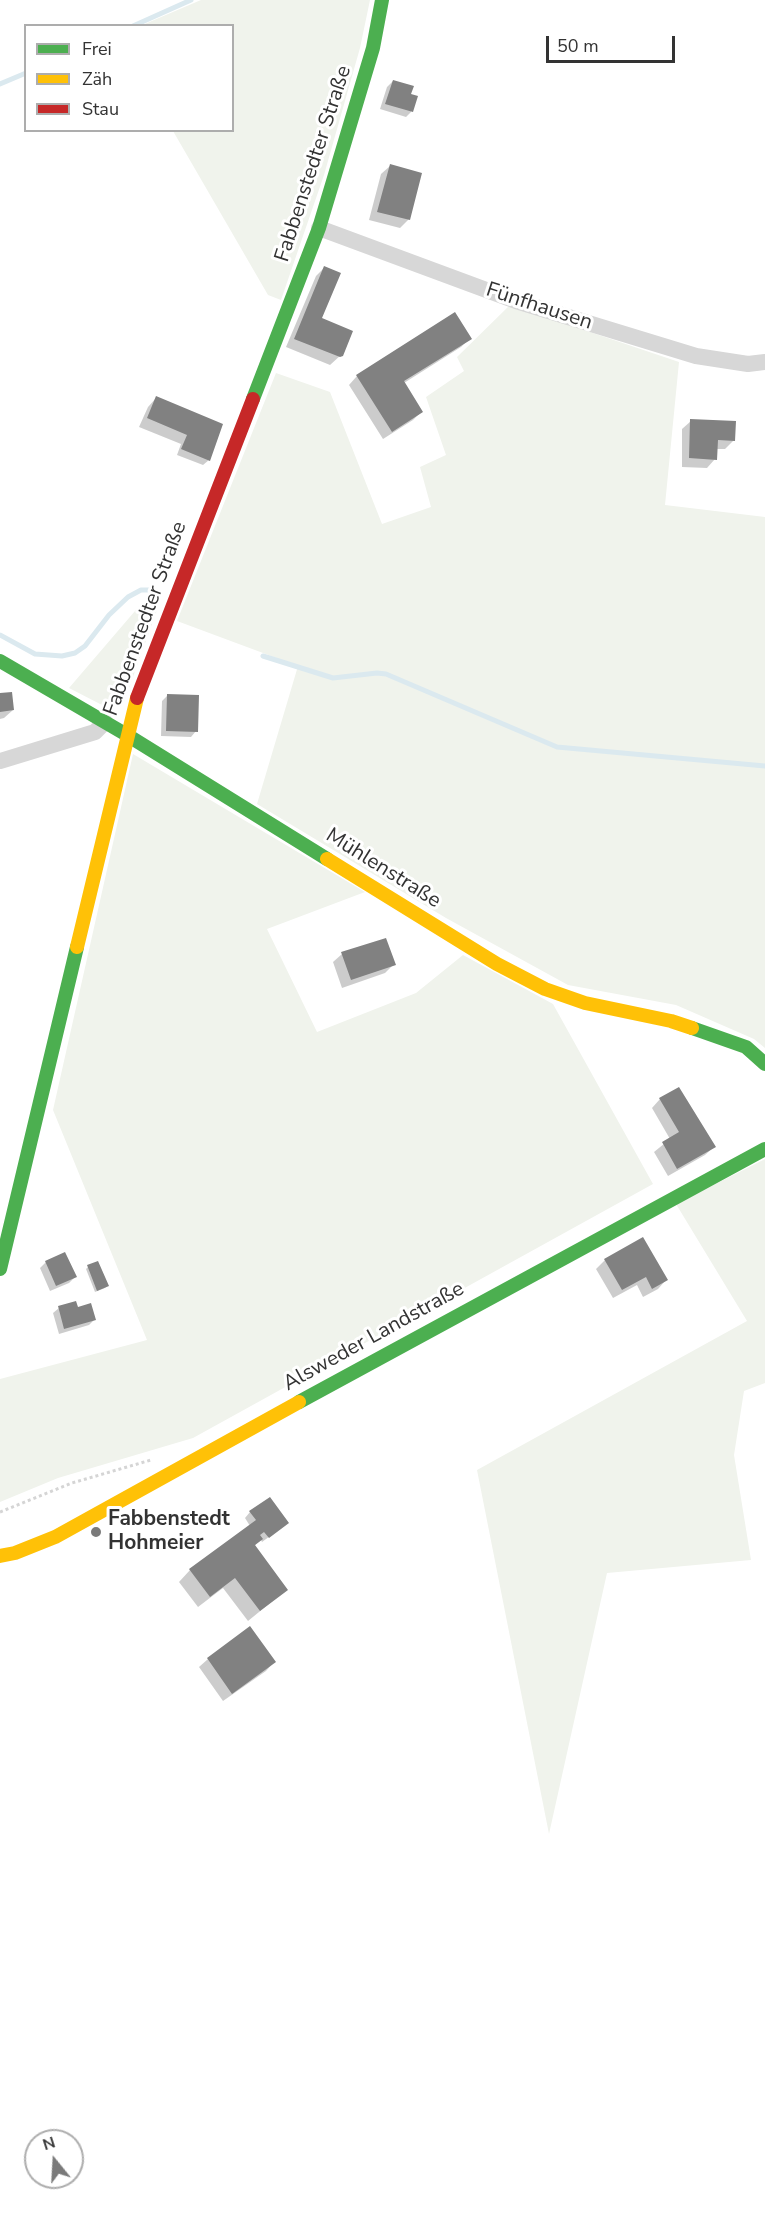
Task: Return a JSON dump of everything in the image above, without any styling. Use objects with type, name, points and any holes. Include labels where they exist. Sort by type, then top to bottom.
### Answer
[{"type":"street","name":"Fabbenstedter Straße","points":[[0,1269],[127,735],[143,681],[319,228],[373,48],[382,0]]},
{"type":"street","name":"Fünfhausen","points":[[319,228],[516,301],[696,356],[747,364],[765,362]]},
{"type":"street","name":"Mühlenstraße","points":[[0,661],[127,735],[497,964],[545,989],[585,1003],[671,1021],[746,1047],[765,1064]]},
{"type":"street","points":[[0,761],[95,732],[105,722]]},
{"type":"street","name":"Alsweder Landstraße","points":[[0,1556],[15,1553],[55,1537],[446,1321],[765,1149]]},
{"type":"shaded area","points":[[201,0],[370,0],[360,48],[324,175],[281,300],[268,295],[174,132],[234,132],[234,24],[145,24]]},
{"type":"shaded area","points":[[510,305],[679,362],[665,505],[765,517],[765,1048],[754,1039],[676,1005],[568,985],[446,918],[257,804],[298,666],[177,621],[276,373],[330,392],[382,524],[431,507],[420,467],[446,455],[426,397],[464,371],[457,357]]},
{"type":"shaded area","points":[[141,604],[157,610],[124,702],[102,705],[69,688]]},
{"type":"shaded area","points":[[133,754],[365,892],[267,929],[317,1032],[416,993],[463,955],[553,1004],[653,1184],[193,1438],[58,1478],[0,1502],[0,1379],[147,1340],[53,1110]]},
{"type":"shaded area","points":[[765,1159],[765,1383],[744,1391],[734,1455],[751,1560],[607,1573],[549,1834],[477,1470],[747,1321],[676,1204]]},
{"type":"building","points":[[393,80],[414,86],[411,94],[418,96],[413,112],[385,104]]},
{"type":"building","points":[[390,164],[422,173],[410,220],[377,212]]},
{"type":"building","points":[[324,266],[341,273],[322,318],[353,331],[343,356],[340,357],[294,339]]},
{"type":"building","points":[[455,312],[472,339],[404,381],[423,412],[392,432],[356,375]]},
{"type":"building","points":[[156,396],[223,424],[210,461],[181,449],[187,435],[147,418]]},
{"type":"building","points":[[690,419],[736,421],[735,441],[718,440],[717,460],[689,458]]},
{"type":"building","points":[[12,692],[14,710],[0,712],[0,693]]},
{"type":"building","points":[[167,694],[199,695],[198,732],[166,731]]},
{"type":"building","points":[[386,938],[396,965],[351,980],[341,952]]},
{"type":"building","points":[[679,1087],[716,1147],[677,1169],[662,1142],[679,1132],[659,1098]]},
{"type":"building","points":[[643,1237],[668,1280],[652,1289],[646,1277],[622,1290],[604,1259]]},
{"type":"building","points":[[65,1252],[77,1277],[56,1286],[45,1261]]},
{"type":"building","points":[[98,1261],[109,1286],[97,1291],[87,1265]]},
{"type":"building","points":[[76,1301],[78,1307],[91,1303],[96,1320],[64,1329],[58,1306]]},
{"type":"building","points":[[270,1497],[289,1523],[269,1538],[264,1532],[260,1535],[263,1539],[255,1545],[288,1590],[260,1611],[235,1578],[210,1597],[189,1569],[256,1520],[249,1511]]},
{"type":"building","points":[[250,1626],[276,1662],[232,1694],[207,1658]]},
{"type":"waterway","points":[[137,24],[191,0]]},
{"type":"waterway","points":[[0,84],[24,74]]},
{"type":"waterway","points":[[0,635],[35,654],[62,656],[75,653],[85,646],[109,615],[128,597],[141,590],[155,590]]},
{"type":"waterway","points":[[263,656],[333,678],[386,674],[557,747],[765,766]]},
{"type":"traffic: fast","points":[[253,399],[319,228],[373,48],[382,0]]},
{"type":"traffic: fast","points":[[0,661],[127,735],[327,859]]},
{"type":"traffic: fast","points":[[0,1269],[77,947]]},
{"type":"traffic: fast","points":[[692,1028],[746,1047],[765,1064]]},
{"type":"traffic: fast","points":[[299,1402],[765,1149]]},
{"type":"traffic: slow","points":[[77,947],[137,698]]},
{"type":"traffic: slow","points":[[327,859],[497,964],[545,989],[585,1003],[671,1021],[692,1028]]},
{"type":"traffic: slow","points":[[0,1556],[15,1553],[55,1537],[299,1402]]},
{"type":"traffic: jam","points":[[137,698],[253,399]]},
{"type":"place","name":"Fabbenstedt Hohmeier","points":[[96,1532]]}]
